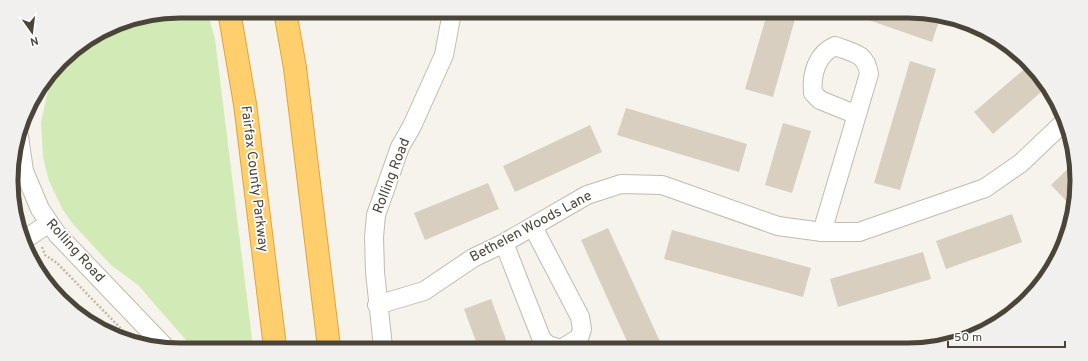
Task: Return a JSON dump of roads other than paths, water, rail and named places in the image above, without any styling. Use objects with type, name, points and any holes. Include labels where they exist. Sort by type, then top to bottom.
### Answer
[{"type":"highway","name":"Fairfax County Parkway","points":[[229,18],[245,104],[275,343]]},
{"type":"highway","points":[[286,18],[295,68],[329,343]]},
{"type":"street","name":"Rolling Road","points":[[382,343],[377,305],[374,238],[376,216],[400,147],[412,126],[444,55],[451,18]]},
{"type":"street","points":[[822,232],[857,115]]},
{"type":"street","name":"Bethelen Woods Lane","points":[[377,305],[424,291],[473,258],[533,227],[587,195],[620,184],[662,185],[778,226],[822,232],[859,232],[985,188],[1021,163],[1060,126]]},
{"type":"street","name":"Rolling Road","points":[[21,149],[24,171],[30,189],[49,223],[57,234],[160,342]]},
{"type":"street","points":[[28,237],[49,223]]},
{"type":"street","points":[[533,227],[580,317],[582,329],[579,338],[571,343]]},
{"type":"street","points":[[504,243],[542,340],[546,343]]}]
